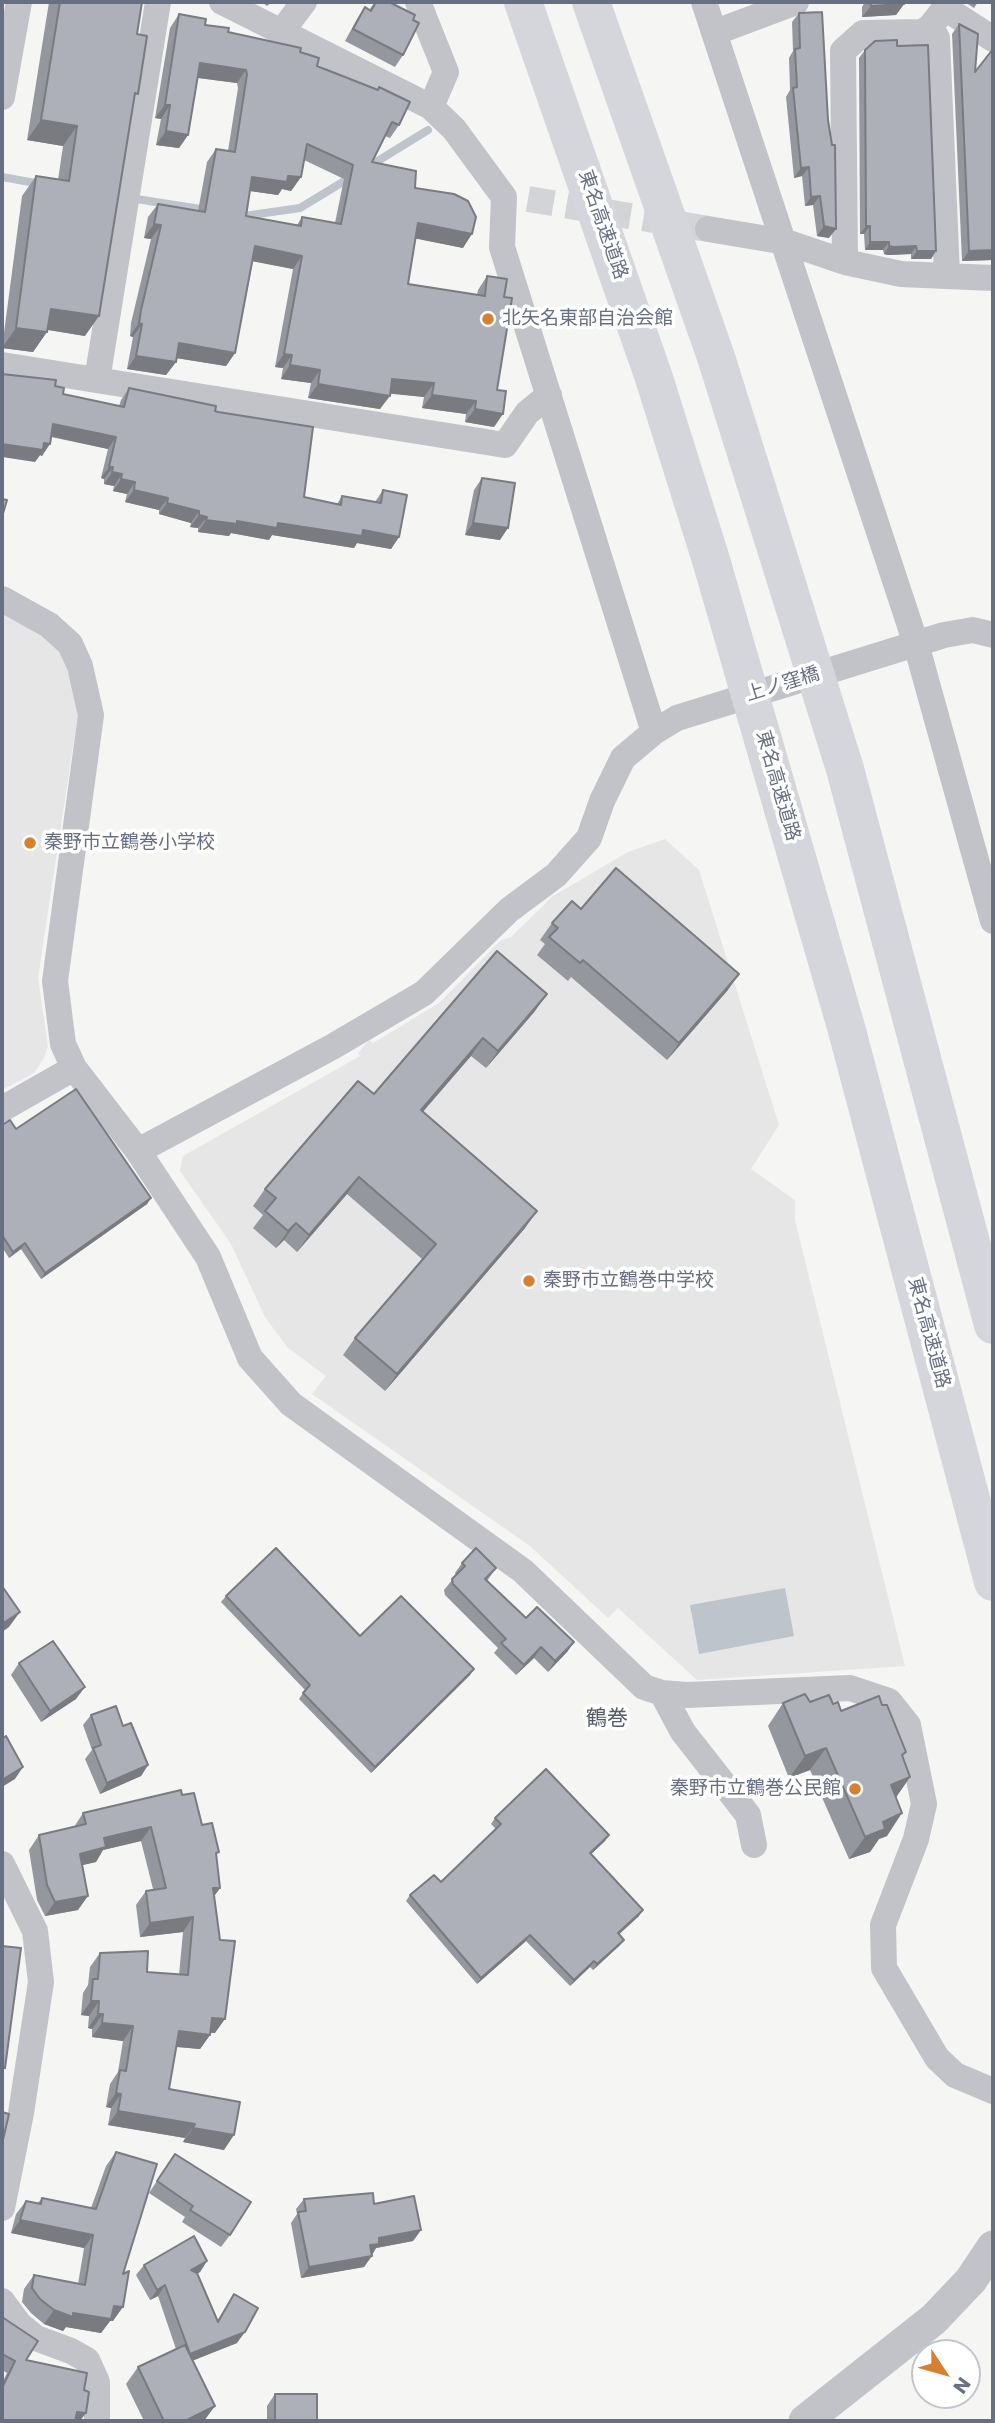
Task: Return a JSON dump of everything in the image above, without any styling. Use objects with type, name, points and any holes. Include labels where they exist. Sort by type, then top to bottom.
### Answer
[{"type":"highway","name":"東名高速道路","points":[[523,2],[654,377],[711,560],[842,1014],[993,1582]]},
{"type":"highway","points":[[591,2],[716,357],[841,756],[910,1003],[993,1325]]},
{"type":"street","points":[[2,97],[19,2]]},
{"type":"street","points":[[97,380],[158,2]]},
{"type":"street","points":[[222,2],[431,107],[516,198],[502,247],[653,732]]},
{"type":"street","points":[[282,31],[304,2]]},
{"type":"street","points":[[418,2],[446,72],[431,107]]},
{"type":"street","points":[[704,2],[786,242],[916,644],[993,921]]},
{"type":"street","points":[[716,32],[796,2]]},
{"type":"street","points":[[845,262],[843,51],[863,33],[922,32],[930,27],[944,8],[993,39]]},
{"type":"street","points":[[930,27],[937,38],[947,275]]},
{"type":"street","points":[[708,229],[786,242],[845,262],[901,274],[993,278]]},
{"type":"street","points":[[2,365],[505,445],[527,413],[549,395]]},
{"type":"street","points":[[2,599],[50,625],[70,644],[80,666],[91,715],[55,981],[62,1044],[74,1069],[138,1151],[208,1257],[250,1357],[291,1404],[523,1571],[644,1687],[662,1693],[687,1695],[850,1688],[889,1701],[908,1725],[924,1804],[916,1839],[883,1925],[884,1968],[937,2058],[956,2075],[993,2091]]},
{"type":"street","name":"上ノ窪橋","points":[[138,1151],[332,1047],[424,993],[509,910],[556,874],[589,838],[624,758],[653,732],[677,718],[916,644],[973,630],[993,635]]},
{"type":"street","points":[[2,1109],[74,1069]]},
{"type":"street","points":[[662,1693],[683,1732],[748,1815],[754,1845]]},
{"type":"street","points":[[2,1864],[36,1931],[41,1982],[11,2110],[2,2208]]},
{"type":"street","points":[[805,2421],[934,2319],[971,2280],[993,2247]]},
{"type":"street","points":[[2,2301],[19,2324],[36,2338],[87,2360],[97,2382],[97,2421]]},
{"type":"shaded area","name":"秦野市立鶴巻小学校","points":[[2,607],[46,632],[66,657],[79,707],[38,978],[48,1046],[34,1073],[2,1090]]},
{"type":"shaded area","name":"秦野市立鶴巻中学校","points":[[665,839],[699,870],[779,1125],[751,1169],[795,1200],[795,1220],[905,1666],[697,1680],[618,1608],[608,1618],[530,1546],[312,1394],[326,1376],[288,1348],[265,1317],[231,1244],[180,1171],[183,1156],[360,1056],[358,1053],[369,1040],[373,1043],[439,1003],[501,940],[511,937],[553,896],[628,852]]},
{"type":"shaded area","points":[[785,1588],[794,1636],[699,1654],[690,1605]]},
{"type":"building","points":[[60,2],[142,2],[137,34],[147,36],[138,94],[135,93],[99,316],[51,309],[47,332],[16,328],[36,176],[69,181],[77,126],[41,120]]},
{"type":"building","points":[[376,2],[389,2],[415,15],[413,20],[419,23],[403,55],[353,29],[365,7],[371,11]]},
{"type":"building","points":[[870,2],[904,2],[904,4],[871,6]]},
{"type":"building","points":[[822,12],[828,120],[832,145],[835,145],[836,229],[824,226],[820,196],[811,197],[809,167],[801,168],[793,88],[797,87],[795,49],[800,48],[799,13]]},
{"type":"building","points":[[179,14],[206,19],[205,25],[229,28],[228,32],[301,48],[300,52],[319,58],[317,66],[378,90],[379,87],[410,102],[399,125],[392,122],[372,162],[416,171],[415,188],[454,194],[468,201],[476,217],[472,234],[418,223],[408,284],[485,296],[487,276],[507,279],[504,297],[512,298],[497,390],[506,391],[503,414],[475,409],[476,401],[432,395],[434,383],[392,379],[390,396],[318,384],[320,370],[290,365],[292,355],[284,354],[302,256],[255,246],[235,353],[179,343],[176,362],[136,356],[142,324],[139,323],[141,310],[161,225],[154,224],[158,204],[205,212],[216,149],[235,152],[246,70],[200,63],[188,135],[166,131],[170,105],[165,105]],"holes":[[[307,144],[353,165],[341,224],[302,217],[301,226],[246,216],[252,177],[287,182],[288,176],[301,177]]]},
{"type":"building","points":[[959,24],[978,34],[975,72],[993,49],[993,250],[969,251]]},
{"type":"building","points":[[897,40],[897,46],[928,45],[936,251],[917,251],[916,246],[894,247],[889,246],[889,242],[870,242],[870,226],[866,226],[865,50],[875,41]]},
{"type":"building","points":[[2,374],[56,380],[55,386],[64,388],[63,394],[124,407],[129,388],[216,406],[215,411],[218,412],[313,427],[304,497],[341,505],[342,496],[381,503],[383,490],[407,495],[399,537],[363,530],[362,536],[278,523],[277,528],[237,521],[237,524],[206,520],[207,517],[199,515],[199,511],[167,503],[168,498],[134,490],[135,482],[121,479],[122,474],[112,472],[113,467],[109,467],[116,437],[53,424],[50,444],[44,443],[43,450],[2,444]]},
{"type":"building","points":[[482,478],[515,483],[508,528],[473,523]]},
{"type":"building","points":[[2,499],[7,500],[2,517]]},
{"type":"building","points":[[616,868],[739,974],[679,1043],[583,960],[580,963],[549,937],[558,928],[552,923],[572,901],[581,909]]},
{"type":"building","points":[[497,951],[547,994],[498,1051],[483,1038],[421,1110],[537,1211],[397,1374],[355,1338],[436,1244],[359,1177],[309,1235],[296,1223],[288,1231],[265,1211],[276,1198],[265,1189],[358,1081],[374,1094]]},
{"type":"building","points":[[76,1089],[151,1198],[45,1273],[25,1243],[13,1252],[2,1235],[2,1125],[10,1120],[16,1129]]},
{"type":"building","points":[[276,1548],[360,1636],[401,1596],[474,1669],[375,1767],[303,1693],[310,1685],[226,1596]]},
{"type":"building","points":[[476,1548],[496,1568],[485,1579],[526,1618],[537,1607],[574,1642],[555,1661],[541,1647],[524,1665],[501,1643],[506,1639],[453,1584],[452,1579],[465,1566],[462,1563]]},
{"type":"building","points":[[2,1586],[20,1612],[2,1624]]},
{"type":"building","points":[[53,1641],[85,1687],[50,1711],[19,1663]]},
{"type":"building","points":[[805,1694],[810,1702],[829,1695],[833,1704],[838,1702],[841,1711],[879,1696],[882,1705],[887,1705],[906,1752],[902,1755],[910,1777],[891,1785],[902,1813],[883,1822],[885,1829],[865,1837],[826,1748],[805,1756],[783,1703]]},
{"type":"building","points":[[116,1706],[123,1726],[131,1723],[148,1765],[107,1783],[93,1748],[101,1745],[91,1715]]},
{"type":"building","points":[[6,1736],[23,1767],[2,1780],[2,1739]]},
{"type":"building","points":[[546,1769],[609,1835],[590,1853],[643,1910],[618,1933],[624,1940],[597,1964],[594,1961],[574,1980],[530,1935],[481,1978],[410,1895],[434,1875],[441,1882],[501,1824],[495,1818]]},
{"type":"building","points":[[181,1790],[182,1795],[194,1793],[202,1825],[212,1823],[219,1852],[216,1853],[220,1888],[213,1888],[220,1940],[235,1941],[225,2019],[212,2018],[210,2035],[179,2031],[169,2089],[240,2102],[234,2135],[193,2128],[195,2124],[118,2111],[121,2094],[116,2093],[120,2070],[126,2071],[133,2026],[102,2023],[103,2014],[98,2014],[99,2001],[91,2001],[93,1979],[98,1979],[100,1953],[148,1951],[147,1972],[188,1975],[193,1917],[150,1923],[146,1891],[166,1888],[151,1827],[104,1838],[106,1847],[80,1854],[88,1896],[55,1902],[47,1885],[39,1835],[86,1824],[83,1813]]},
{"type":"building","points":[[2,1946],[21,1948],[5,2068],[2,2068]]},
{"type":"building","points":[[2,2112],[9,2114],[2,2144]]},
{"type":"building","points":[[116,2152],[157,2164],[123,2274],[129,2271],[123,2307],[114,2306],[111,2319],[73,2313],[73,2317],[54,2310],[40,2299],[32,2288],[34,2275],[85,2285],[93,2235],[20,2220],[26,2201],[41,2204],[42,2198],[96,2209]]},
{"type":"building","points":[[175,2154],[251,2202],[230,2235],[190,2210],[193,2206],[157,2181]]},
{"type":"building","points":[[373,2193],[374,2204],[414,2196],[421,2230],[379,2238],[379,2244],[370,2245],[372,2256],[309,2267],[298,2212],[306,2211],[304,2199]]},
{"type":"building","points":[[194,2236],[207,2261],[191,2270],[197,2273],[218,2322],[234,2294],[258,2308],[245,2332],[190,2354],[165,2285],[157,2290],[144,2265]]},
{"type":"building","points":[[2,2317],[38,2341],[26,2360],[87,2373],[84,2390],[89,2392],[86,2413],[77,2412],[75,2421],[2,2419],[2,2388],[15,2361],[2,2354]]},
{"type":"building","points":[[185,2345],[215,2406],[185,2421],[164,2421],[138,2367]]},
{"type":"building","points":[[275,2394],[317,2394],[317,2420],[275,2420]]},
{"type":"waterway","points":[[368,167],[428,130]]},
{"type":"waterway","points":[[2,177],[41,184]]},
{"type":"waterway","points":[[244,216],[300,208],[351,177]]},
{"type":"waterway","points":[[130,198],[207,210]]},
{"type":"tunnel","points":[[528,199],[708,229]]},
{"type":"place","name":"北矢名東部自治会館","points":[[488,319]]},
{"type":"place","name":"秦野市立鶴巻小学校","points":[[30,843]]},
{"type":"place","name":"秦野市立鶴巻中学校","points":[[529,1281]]},
{"type":"place","name":"秦野市立鶴巻公民館","points":[[855,1789]]},
{"type":"district","name":"鶴巻","points":[[607,1720]]}]
